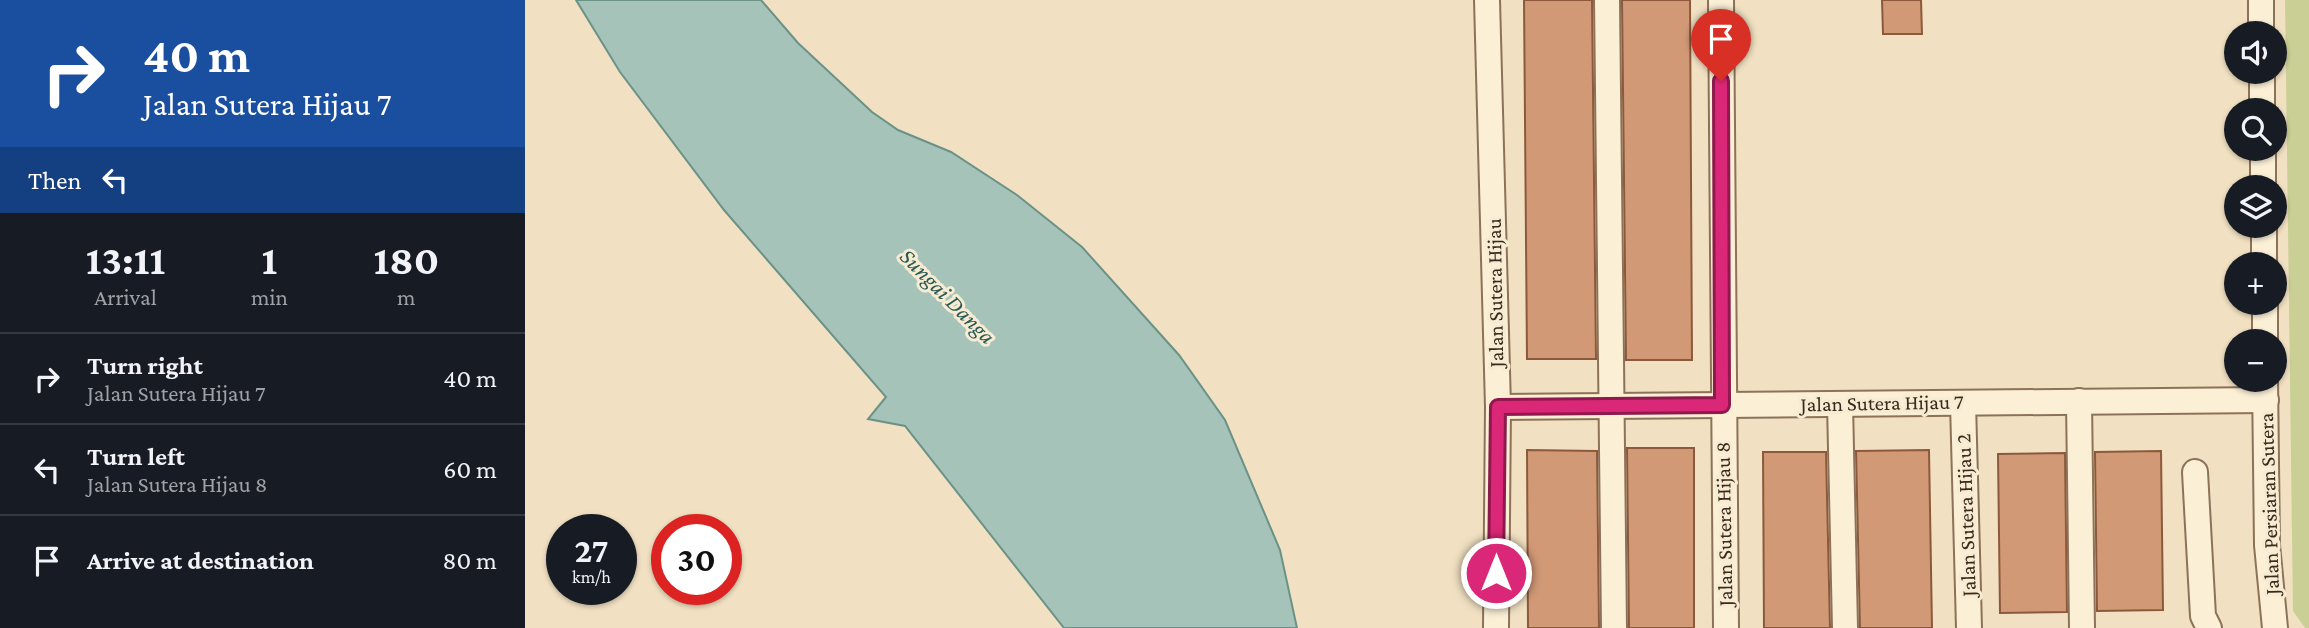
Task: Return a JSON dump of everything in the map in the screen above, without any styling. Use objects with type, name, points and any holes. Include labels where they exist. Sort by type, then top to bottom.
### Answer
[{"type":"street","name":"Jalan Sutera Hijau","points":[[1487,0],[1498,407],[1496,628]]},
{"type":"street","points":[[1607,0],[1614,628]]},
{"type":"street","name":"Jalan Sutera Hijau 8","points":[[1721,0],[1722,405],[1726,628]]},
{"type":"street","points":[[2261,0],[2261,21]]},
{"type":"street","name":"Jalan Sutera Hijau 7","points":[[1498,407],[2079,401],[2232,392]]},
{"type":"street","name":"Jalan Persiaran Sutera","points":[[2266,392],[2267,545],[2275,628]]},
{"type":"street","points":[[2079,401],[2082,628]]},
{"type":"street","name":"Jalan Sutera Hijau 2","points":[[1962,402],[1969,628]]},
{"type":"street","points":[[1840,404],[1845,628]]},
{"type":"street","points":[[2195,472],[2203,616],[2209,628]]},
{"type":"green space","points":[[2285,0],[2309,0],[2309,628],[2305,628],[2293,611]]},
{"type":"water","name":"Sungai Danga","points":[[576,0],[761,0],[798,43],[872,112],[898,130],[951,152],[1017,195],[1082,247],[1179,355],[1225,420],[1280,550],[1297,628],[1064,628],[905,426],[868,419],[886,397],[724,210],[620,72]]},
{"type":"building","points":[[1524,0],[1592,0],[1596,359],[1527,359]]},
{"type":"building","points":[[1622,0],[1690,0],[1692,360],[1626,360]]},
{"type":"building","points":[[1882,0],[1921,0],[1922,34],[1883,34]]},
{"type":"building","points":[[1627,448],[1694,448],[1694,628],[1629,628]]},
{"type":"building","points":[[1527,450],[1597,451],[1599,628],[1528,628]]},
{"type":"building","points":[[1929,450],[1932,628],[1860,628],[1856,451]]},
{"type":"building","points":[[2161,451],[2163,610],[2097,611],[2095,452]]},
{"type":"building","points":[[1763,452],[1826,452],[1830,628],[1764,628]]},
{"type":"building","points":[[2065,453],[2067,612],[2000,613],[1998,454]]},
{"type":"route","points":[[1496,573],[1498,407],[1722,405],[1721,81]]}]
